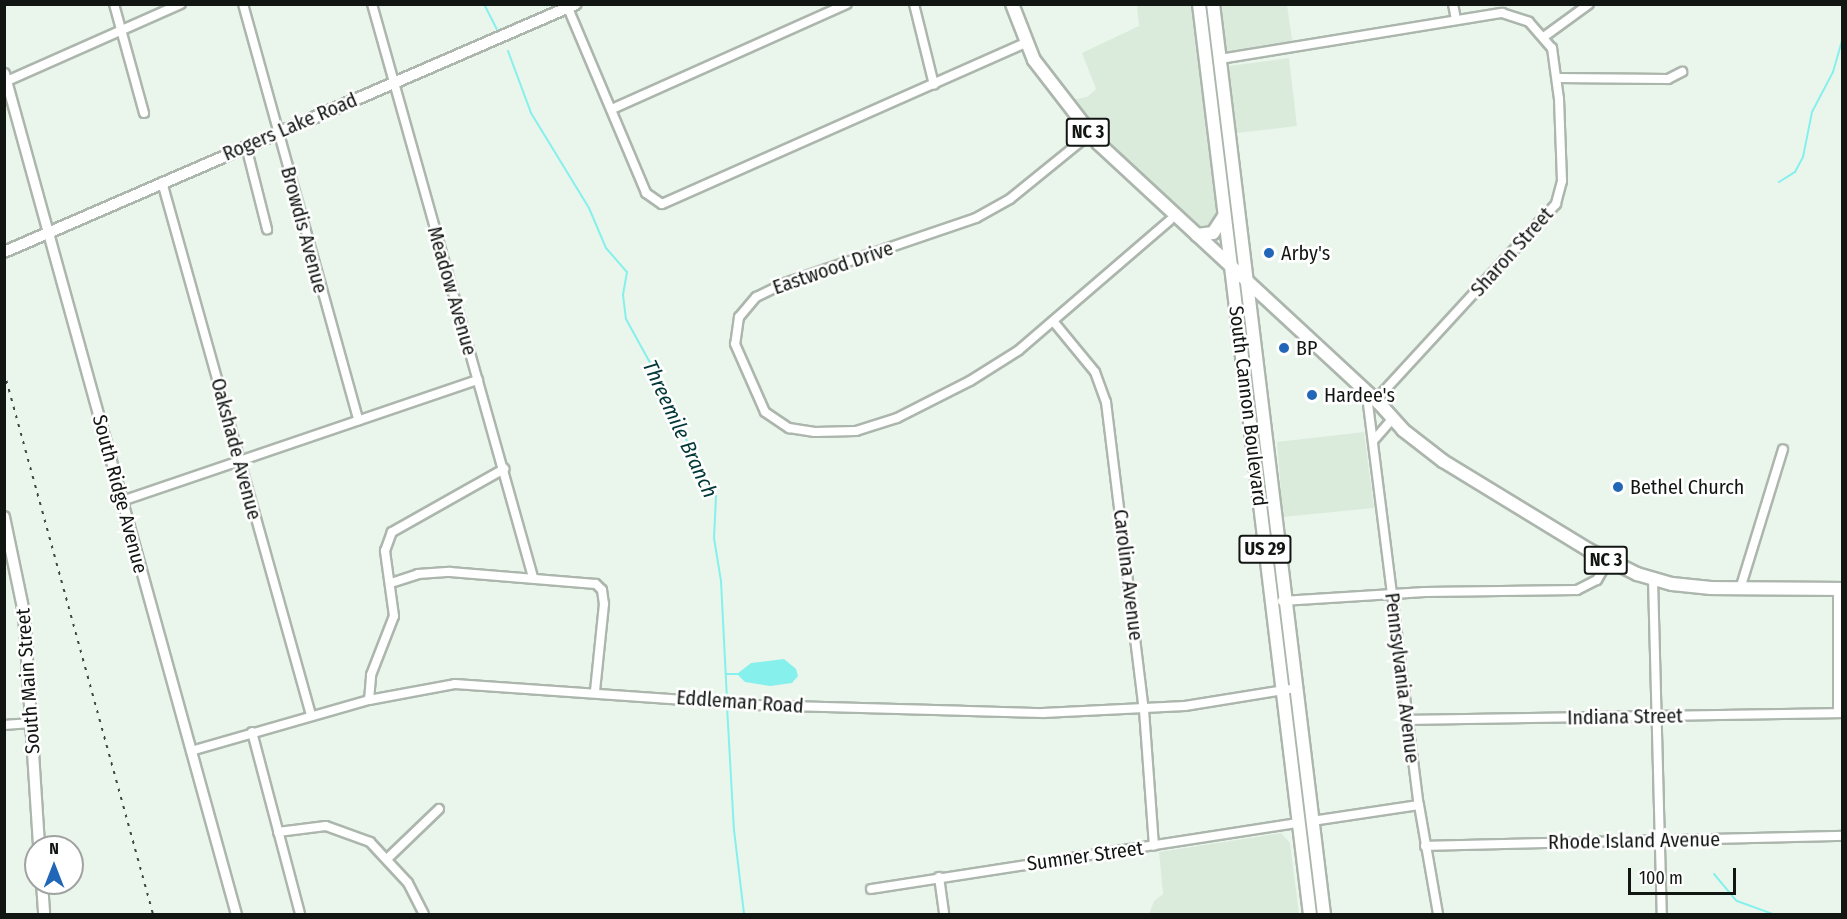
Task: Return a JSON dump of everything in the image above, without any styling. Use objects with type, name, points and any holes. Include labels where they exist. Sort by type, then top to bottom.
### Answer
[{"type":"main road","name":"NC 3","points":[[1003,4],[1022,45],[1088,136],[1170,220],[1231,270]]},
{"type":"main road","name":"NC 3","points":[[1012,4],[1022,45]]},
{"type":"main road","name":"South Cannon Boulevard","points":[[1213,4],[1245,283],[1324,915]]},
{"type":"main road","name":"Rogers Lake Road","points":[[4,252],[572,6]]},
{"type":"main road","name":"South Cannon Boulevard","points":[[1199,8],[1310,915]]},
{"type":"main road","name":"US 29","points":[[1199,8],[1212,49],[1220,60]]},
{"type":"main road","name":"NC 3","points":[[1088,136],[1197,235],[1231,270],[1403,430],[1443,461],[1608,561],[1653,579],[1687,586],[1740,589],[1840,589]]},
{"type":"main road","points":[[1197,235],[1213,234],[1224,215]]},
{"type":"main road","name":"NC 3","points":[[1372,402],[1389,423],[1403,430]]},
{"type":"main road","name":"South Main Street","points":[[4,517],[24,613],[38,835]]},
{"type":"main road","points":[[43,895],[44,915]]},
{"type":"street","points":[[114,4],[144,113]]},
{"type":"street","points":[[6,77],[121,31],[181,4]]},
{"type":"street","name":"Browdis Avenue","points":[[243,4],[358,420]]},
{"type":"street","name":"Meadow Avenue","points":[[372,4],[533,577]]},
{"type":"street","points":[[612,109],[847,4]]},
{"type":"street","points":[[914,4],[934,86]]},
{"type":"street","points":[[1453,4],[1455,19]]},
{"type":"street","points":[[1220,60],[1455,19],[1515,15],[1545,36],[1590,4]]},
{"type":"street","points":[[572,6],[646,193],[656,203],[672,201],[1022,45]]},
{"type":"street","name":"Sharon Street","points":[[1372,402],[1556,204],[1562,181],[1557,78],[1545,36]]},
{"type":"street","points":[[1557,78],[1668,80],[1682,72]]},
{"type":"street","name":"South Ridge Avenue","points":[[6,77],[236,915]]},
{"type":"street","name":"Eastwood Drive","points":[[1088,136],[1010,199],[976,218],[763,293],[743,310],[735,337],[755,393],[770,417],[796,430],[829,432],[881,424],[942,397],[994,367],[1053,321],[1170,220]]},
{"type":"street","points":[[246,146],[267,229]]},
{"type":"street","name":"Oakshade Avenue","points":[[162,182],[311,715]]},
{"type":"street","name":"Carolina Avenue","points":[[1053,321],[1095,372],[1106,402],[1144,710],[1154,846]]},
{"type":"street","points":[[122,501],[478,380]]},
{"type":"street","name":"Pennsylvania Avenue","points":[[1372,402],[1371,425],[1407,720],[1425,846],[1438,915]]},
{"type":"street","points":[[1373,441],[1389,423]]},
{"type":"street","points":[[1740,589],[1783,449]]},
{"type":"street","points":[[369,700],[371,675],[394,616],[385,551],[392,532],[504,470]]},
{"type":"street","points":[[1272,602],[1392,595],[1577,590],[1597,580],[1608,561]]},
{"type":"street","points":[[391,583],[418,574],[450,572],[587,581],[602,590],[604,604],[595,691]]},
{"type":"street","points":[[1653,579],[1662,915]]},
{"type":"street","points":[[1840,589],[1840,713]]},
{"type":"street","name":"Eddleman Road","points":[[191,751],[369,700],[455,684],[595,691],[763,706],[1043,713],[1144,710],[1296,688]]},
{"type":"street","name":"Indiana Street","points":[[1407,720],[1840,713]]},
{"type":"street","points":[[4,725],[31,723]]},
{"type":"street","points":[[252,732],[300,915]]},
{"type":"street","points":[[1312,821],[1419,805]]},
{"type":"street","points":[[387,859],[439,809]]},
{"type":"street","name":"Sumner Street","points":[[871,889],[1299,823]]},
{"type":"street","points":[[278,832],[316,826],[335,828],[370,842],[408,883],[424,915]]},
{"type":"street","name":"Rhode Island Avenue","points":[[1425,846],[1842,836]]},
{"type":"street","points":[[939,877],[944,915]]},
{"type":"shaded area","points":[[1137,5],[1192,5],[1217,208],[1217,220],[1206,231],[1197,228],[1138,173],[1071,100],[1087,97],[1096,89],[1082,53],[1139,26]]},
{"type":"shaded area","points":[[1221,5],[1287,5],[1293,45],[1227,53]]},
{"type":"shaded area","points":[[1289,58],[1297,126],[1237,133],[1229,66]]},
{"type":"shaded area","points":[[1364,432],[1374,508],[1283,517],[1277,442]]},
{"type":"shaded area","points":[[1281,833],[1290,843],[1299,914],[1149,914],[1154,901],[1163,894],[1159,852]]},
{"type":"water","points":[[784,659],[796,669],[798,676],[792,683],[770,686],[745,682],[737,674],[751,663]]},
{"type":"waterway","name":"Threemile Branch","points":[[484,4],[497,29]]},
{"type":"waterway","points":[[1779,182],[1795,172],[1803,157],[1812,112],[1833,72],[1842,40]]},
{"type":"waterway","name":"Threemile Branch","points":[[508,51],[531,113],[589,208],[606,248],[627,272],[623,295],[626,319],[665,390],[705,483],[716,496],[714,538],[721,581],[727,700]]},
{"type":"waterway","points":[[726,674],[738,674]]},
{"type":"waterway","name":"Threemile Branch","points":[[727,706],[734,830],[744,914]]},
{"type":"waterway","points":[[1714,874],[1737,901],[1772,914]]},
{"type":"railway","points":[[4,372],[153,914]]},
{"type":"place","name":"Arby's","points":[[1269,253]]},
{"type":"place","name":"BP","points":[[1284,348]]},
{"type":"place","name":"Hardee's","points":[[1312,395]]},
{"type":"place","name":"Bethel Church","points":[[1618,487]]}]
